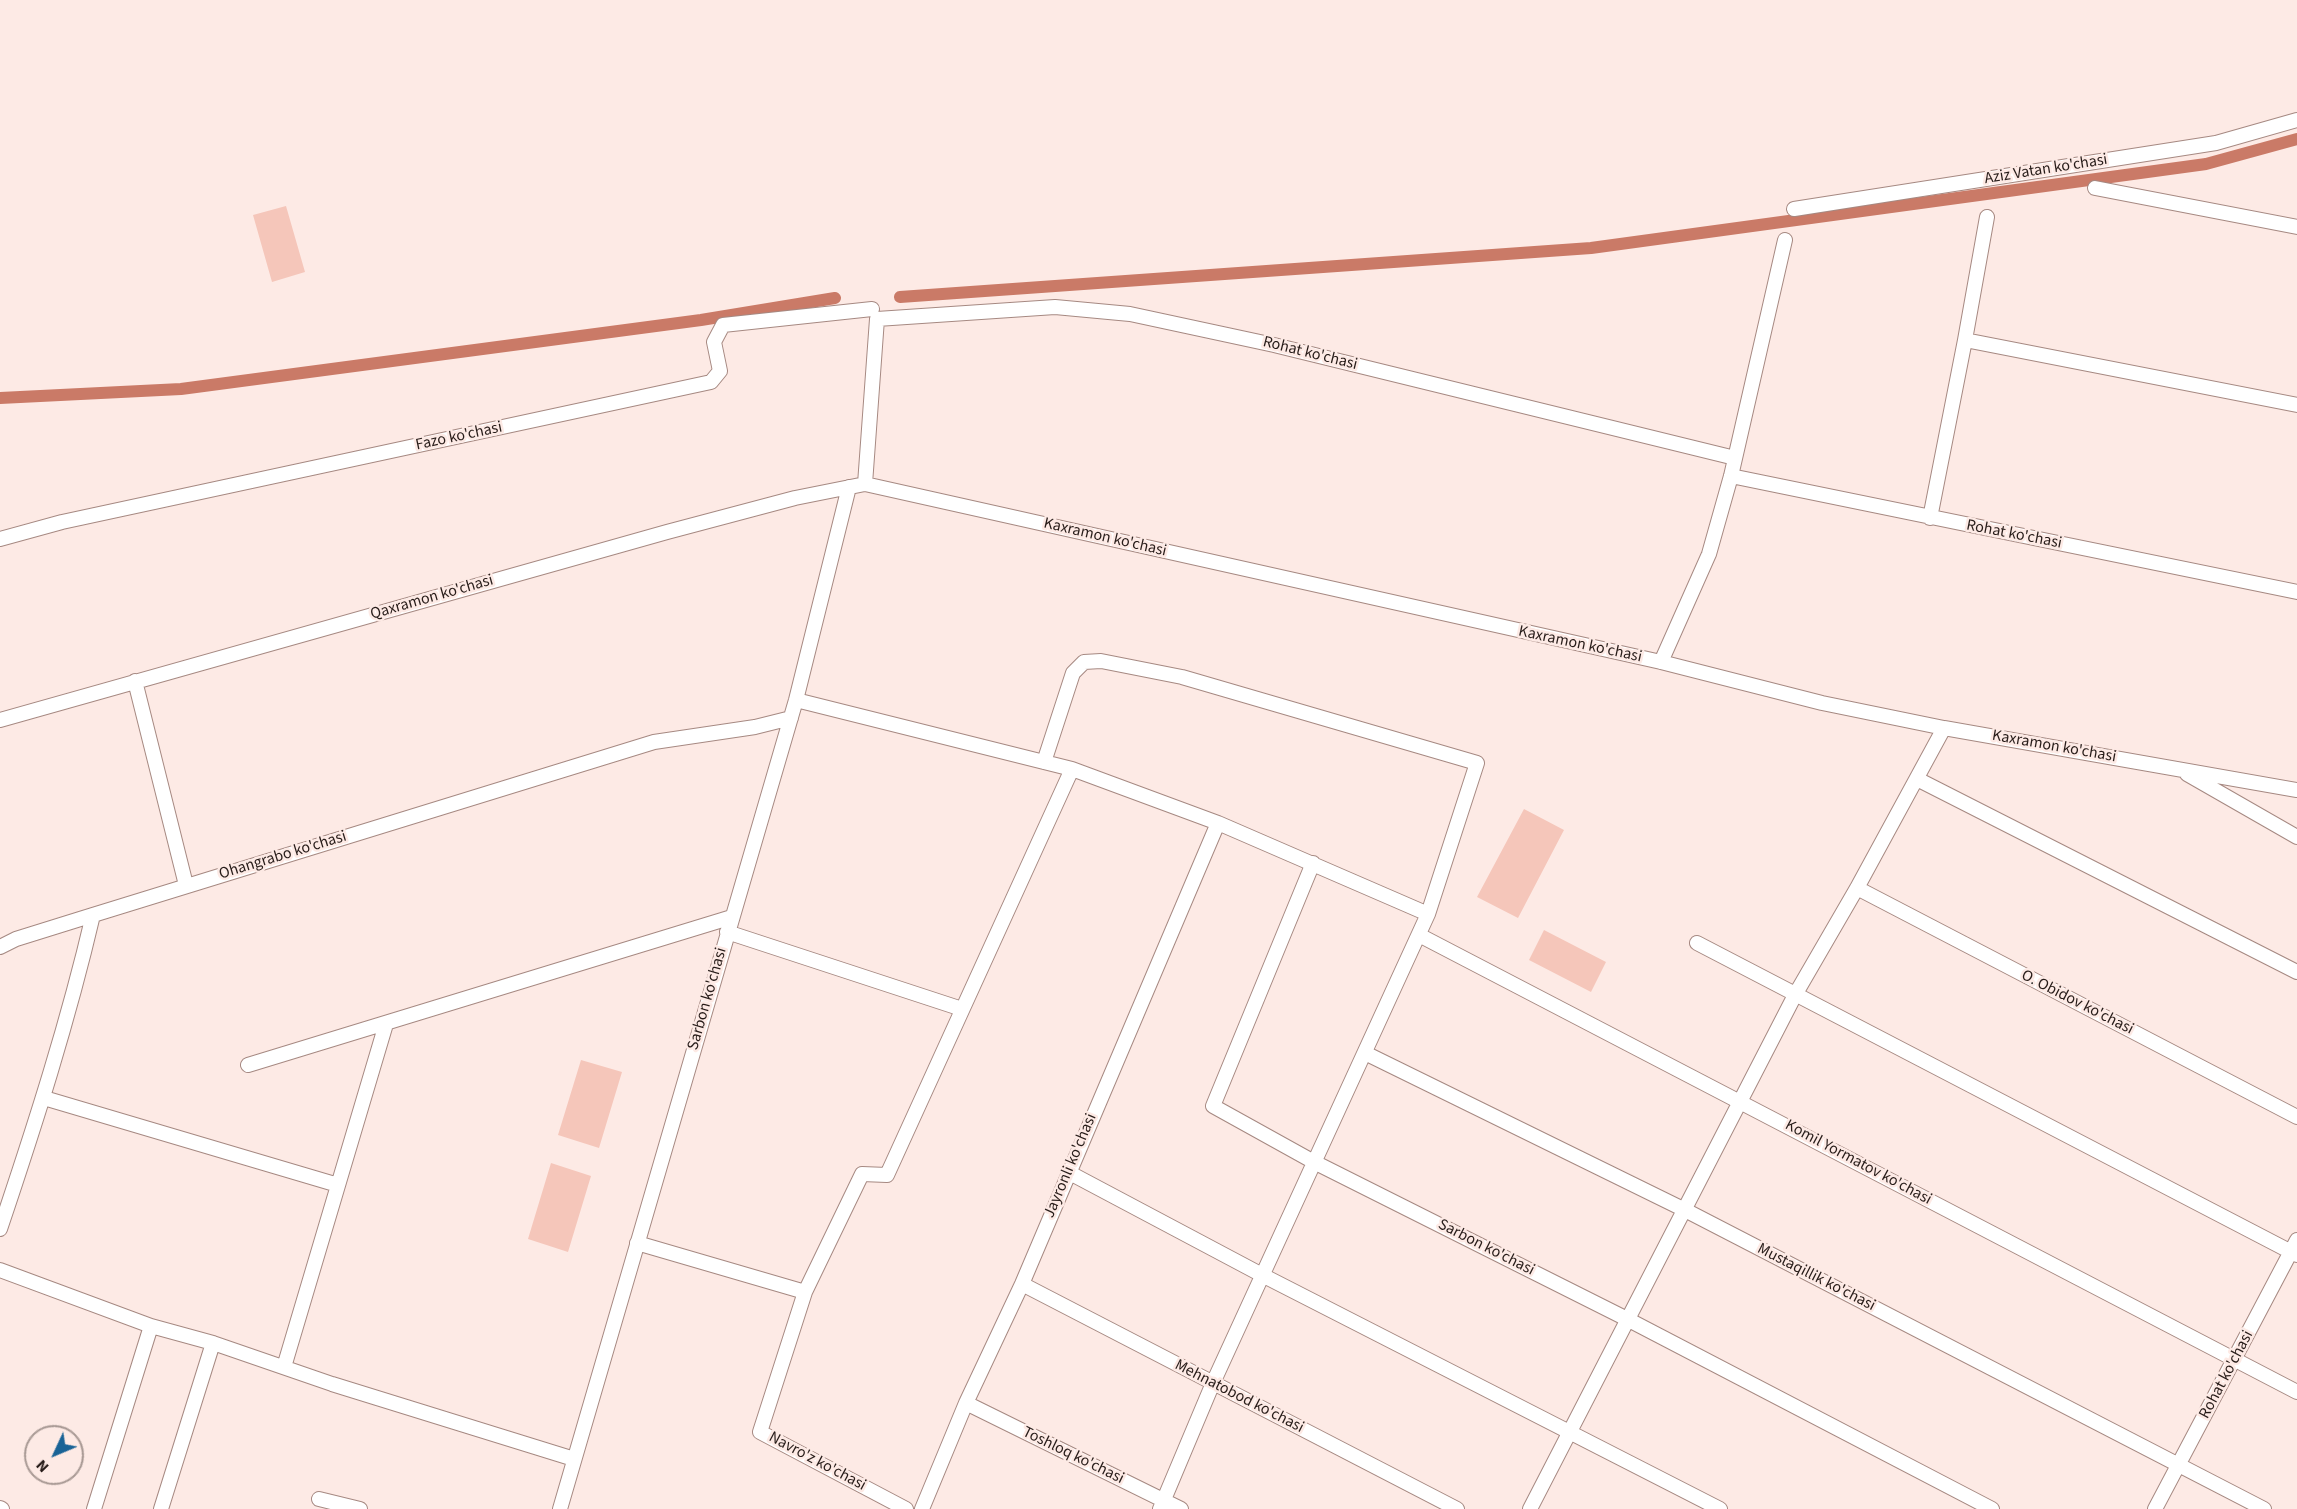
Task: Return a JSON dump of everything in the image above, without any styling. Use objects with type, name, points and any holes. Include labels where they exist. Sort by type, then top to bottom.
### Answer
[{"type":"street","name":"Aziz Vatan ko'chasi","points":[[1794,209],[2216,143],[2297,120]]},
{"type":"street","points":[[2095,188],[2297,227]]},
{"type":"street","points":[[1930,518],[1987,217]]},
{"type":"street","points":[[1660,662],[1709,555],[1731,476],[1785,240]]},
{"type":"street","name":"Rohat ko'chasi","points":[[875,314],[1055,307],[1130,314],[1274,345],[1735,458]]},
{"type":"street","points":[[865,484],[875,314]]},
{"type":"street","name":"Fazo ko'chasi","points":[[0,539],[62,522],[711,382],[720,370],[714,342],[723,325],[875,314]]},
{"type":"street","points":[[1965,340],[2297,405]]},
{"type":"street","name":"Rohat ko'chasi","points":[[1731,476],[2297,592]]},
{"type":"street","name":"Qaxramon ko'chasi","points":[[0,720],[667,532],[795,498],[865,484]]},
{"type":"street","name":"Kaxramon ko'chasi","points":[[865,484],[1660,662],[1822,703],[1944,728],[2297,790]]},
{"type":"street","name":"Sarbon ko'chasi","points":[[560,1509],[791,718],[849,487]]},
{"type":"street","points":[[1044,762],[1073,673],[1084,662],[1101,661],[1182,677],[1477,763],[1428,914],[1213,1383],[1162,1505]]},
{"type":"street","points":[[135,681],[186,885]]},
{"type":"street","points":[[796,700],[1072,769],[1218,823],[1428,914]]},
{"type":"street","name":"Ohangrabo ko'chasi","points":[[0,947],[16,939],[186,885],[654,742],[755,727],[791,718]]},
{"type":"street","points":[[1530,1509],[1795,995],[1857,888],[1944,728]]},
{"type":"street","points":[[637,1243],[805,1292],[862,1173],[887,1174],[1072,769]]},
{"type":"street","points":[[2179,769],[2297,837]]},
{"type":"street","points":[[1917,778],[2297,972]]},
{"type":"street","name":"Jayronli ko'chasi","points":[[922,1509],[966,1403],[1022,1284],[1218,823]]},
{"type":"street","name":"Sarbon ko'chasi","points":[[1312,863],[1213,1106],[1314,1162],[1627,1319],[1992,1509]]},
{"type":"street","name":"O. Obidov ko'chasi","points":[[1857,888],[2297,1117]]},
{"type":"street","points":[[0,1229],[44,1098],[75,990],[93,915]]},
{"type":"street","points":[[248,1065],[732,917]]},
{"type":"street","points":[[727,932],[962,1009]]},
{"type":"street","name":"Komil Yormatov ko'chasi","points":[[1419,935],[2297,1392]]},
{"type":"street","points":[[1697,943],[2295,1249]]},
{"type":"street","points":[[284,1367],[386,1024]]},
{"type":"street","name":"Mustaqillik ko'chasi","points":[[1365,1053],[1685,1210],[2264,1509]]},
{"type":"street","points":[[44,1098],[338,1185]]},
{"type":"street","points":[[1068,1172],[1264,1276],[1720,1509]]},
{"type":"street","name":"Rohat ko'chasi","points":[[2155,1509],[2295,1249]]},
{"type":"street","points":[[0,1270],[151,1326],[213,1343],[574,1459]]},
{"type":"street","name":"Mehnatobod ko'chasi","points":[[1022,1284],[1457,1509]]},
{"type":"street","name":"Navro'z ko'chasi","points":[[805,1292],[760,1432],[906,1509]]},
{"type":"street","points":[[94,1509],[151,1326]]},
{"type":"street","points":[[161,1509],[213,1343]]},
{"type":"street","name":"Toshloq ko'chasi","points":[[966,1403],[1162,1505],[1181,1509]]},
{"type":"street","points":[[319,1499],[360,1509]]},
{"type":"shaded area","points":[[286,206],[305,272],[272,282],[253,215]]},
{"type":"shaded area","points":[[1524,809],[1564,830],[1518,918],[1477,897]]},
{"type":"shaded area","points":[[1544,930],[1606,962],[1591,992],[1529,960]]},
{"type":"shaded area","points":[[581,1060],[622,1072],[599,1148],[558,1135]]},
{"type":"shaded area","points":[[551,1163],[591,1176],[568,1252],[528,1239]]},
{"type":"waterway","points":[[900,297],[1591,248],[2206,164],[2297,139]]},
{"type":"waterway","points":[[0,398],[181,389],[701,320],[835,298]]}]
